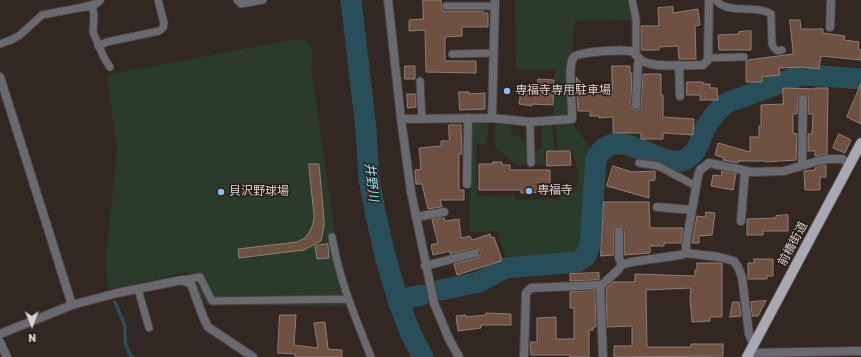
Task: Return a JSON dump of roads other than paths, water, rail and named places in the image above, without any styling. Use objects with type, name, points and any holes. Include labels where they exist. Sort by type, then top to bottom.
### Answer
[{"type":"main road","name":"前橋街道","points":[[751,352],[859,149]]},
{"type":"street","points":[[88,6],[98,3],[100,0]]},
{"type":"street","points":[[388,0],[408,173],[425,266],[434,304],[449,339],[459,357]]},
{"type":"street","points":[[401,119],[492,118],[530,122],[572,119],[571,69],[572,59],[575,55],[591,52],[630,51],[651,64],[679,66],[703,65],[708,60],[709,0]]},
{"type":"street","points":[[830,27],[831,0]]},
{"type":"street","points":[[492,118],[495,3]]},
{"type":"street","points":[[636,104],[638,57]]},
{"type":"street","points":[[679,66],[680,96]]},
{"type":"street","points":[[0,77],[72,305]]},
{"type":"street","points":[[802,165],[803,99]]},
{"type":"street","points":[[467,184],[468,118]]},
{"type":"street","points":[[686,253],[696,186],[700,170],[709,163],[752,172],[777,172],[829,159],[842,159],[850,164]]},
{"type":"street","points":[[741,222],[745,171]]},
{"type":"street","points":[[657,207],[692,210]]},
{"type":"street","points":[[416,217],[444,212]]},
{"type":"street","points":[[620,231],[619,253],[622,265]]},
{"type":"street","points":[[425,266],[475,253]]},
{"type":"street","points":[[524,357],[526,293],[528,290],[532,288],[600,285],[603,284],[622,265],[631,262],[686,253],[702,254],[734,261],[738,267],[742,277],[751,352],[762,355],[861,351]]},
{"type":"street","points":[[0,334],[72,305],[182,280],[191,284],[208,327],[253,357]]},
{"type":"street","points":[[600,285],[603,357]]},
{"type":"street","points":[[0,342],[7,357]]},
{"type":"lane","points":[[98,46],[107,42],[159,31],[163,28],[164,23],[158,0]]},
{"type":"lane","points":[[237,0],[241,4],[263,0]]},
{"type":"lane","points":[[632,0],[636,19],[638,57]]},
{"type":"lane","points":[[716,0],[724,7],[759,10],[771,14],[772,44],[778,51],[782,50]]},
{"type":"lane","points":[[446,6],[495,3]]},
{"type":"lane","points":[[0,44],[20,35],[42,15],[88,6],[94,15],[93,32],[98,46],[110,67]]},
{"type":"lane","points":[[452,54],[494,53]]},
{"type":"lane","points":[[708,58],[744,57]]},
{"type":"lane","points":[[420,81],[422,119]]},
{"type":"lane","points":[[530,122],[531,163]]},
{"type":"lane","points":[[639,163],[658,166],[696,186]]},
{"type":"lane","points":[[332,237],[336,260],[348,299],[371,357]]},
{"type":"lane","points":[[182,280],[200,277],[212,301],[348,299]]},
{"type":"lane","points":[[138,289],[149,328]]},
{"type":"waterway","name":"井野川","points":[[351,0],[366,129],[369,179],[375,211],[384,252],[398,300],[410,332],[423,357]]},
{"type":"waterway","points":[[441,290],[479,282],[505,268],[577,262],[586,256],[590,245],[596,159],[605,148],[615,144],[627,145],[663,159],[674,161],[684,160],[693,154],[707,125],[718,111],[729,101],[799,76],[809,75],[861,79]]},
{"type":"waterway","points":[[398,300],[422,295]]},
{"type":"waterway","points":[[115,302],[125,326],[125,342],[130,355],[133,357]]},
{"type":"place","name":"専福寺専用駐車場","points":[[507,91]]},
{"type":"place","name":"専福寺","points":[[529,191]]},
{"type":"place","name":"貝沢野球場","points":[[221,192]]}]
